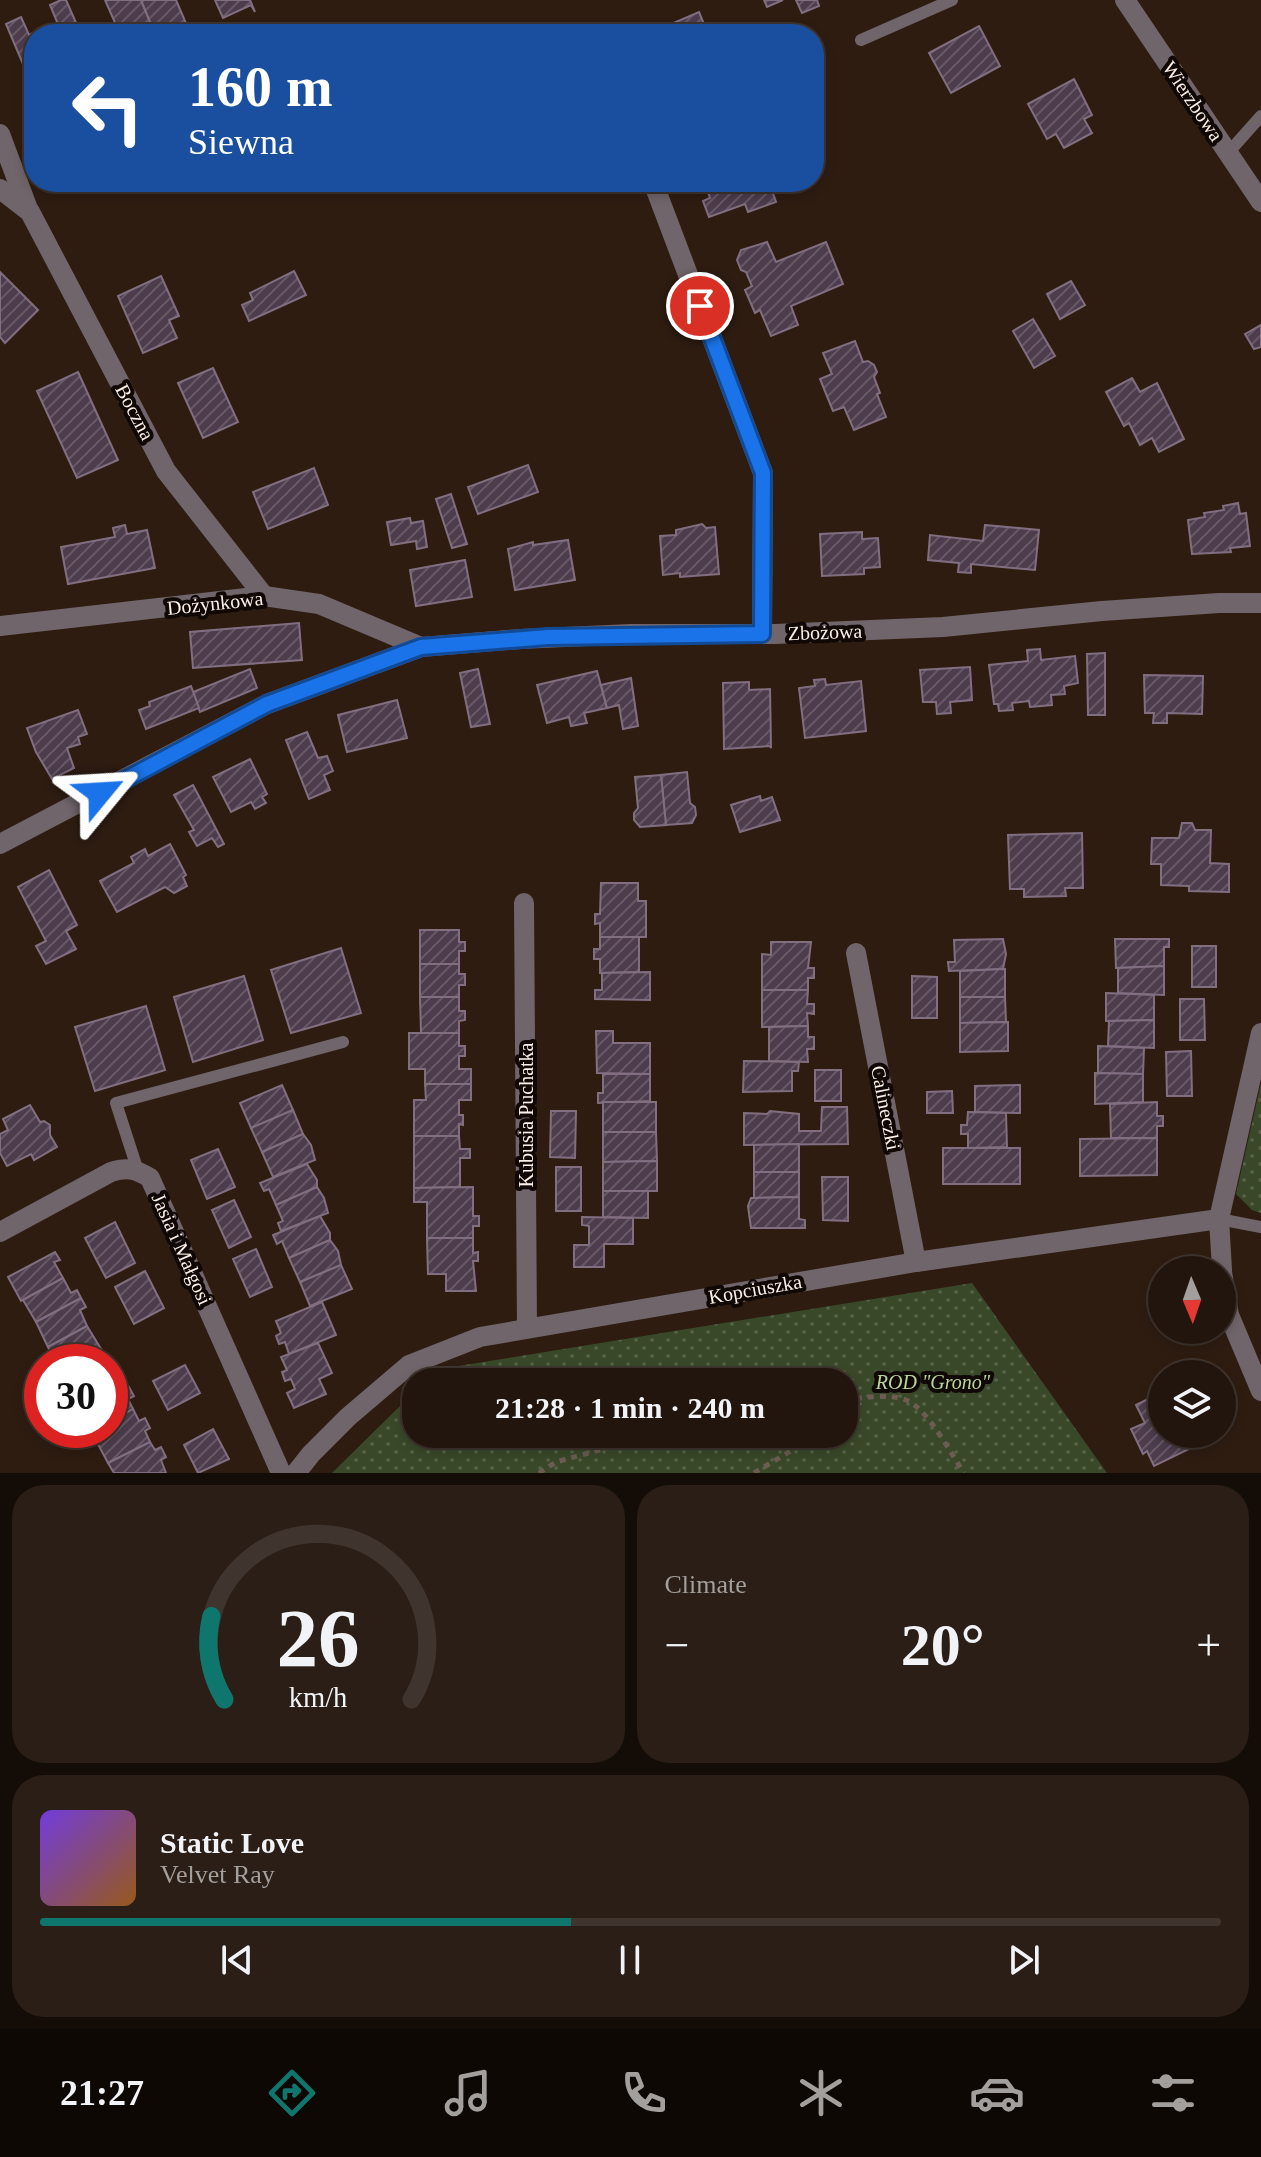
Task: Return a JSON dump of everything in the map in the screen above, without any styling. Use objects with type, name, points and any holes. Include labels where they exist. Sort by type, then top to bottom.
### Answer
[{"type":"street","name":"Wierzbowa","points":[[1125,0],[1261,202]]},
{"type":"street","name":"Boczna","points":[[0,134],[30,212],[166,471],[264,596]]},
{"type":"street","name":"Boczna","points":[[0,189],[30,212]]},
{"type":"street","points":[[657,192],[763,473],[762,634]]},
{"type":"street","name":"Dożynkowa","points":[[0,626],[264,596],[319,604],[421,647]]},
{"type":"street","name":"Zbożowa","points":[[0,844],[267,704],[421,647],[568,637],[943,627],[1102,611],[1261,603]]},
{"type":"street","name":"Kubusia Puchatka","points":[[524,903],[527,1327]]},
{"type":"street","name":"Calineczki","points":[[856,953],[916,1262]]},
{"type":"street","points":[[1221,1256],[1219,1219],[1261,1033]]},
{"type":"street","name":"Jasia i Małgosi","points":[[0,1232],[111,1172],[125,1168],[150,1178],[281,1473]]},
{"type":"street","name":"Kopciuszka","points":[[296,1473],[348,1417],[409,1365],[480,1337],[916,1262],[1219,1219]]},
{"type":"street","points":[[1236,1332],[1261,1391]]},
{"type":"lane","points":[[861,40],[952,0]]},
{"type":"lane","points":[[1228,153],[1261,116]]},
{"type":"lane","points":[[138,1171],[116,1103],[343,1042]]},
{"type":"lane","name":"Kopciuszka","points":[[1219,1219],[1261,1227]]},
{"type":"path","points":[[858,1401],[907,1400],[925,1416],[964,1473]]},
{"type":"path","points":[[539,1473],[556,1462],[606,1448]]},
{"type":"path","points":[[754,1473],[796,1448]]},
{"type":"green space","points":[[1261,1083],[1261,1213],[1252,1210],[1236,1194]]},
{"type":"green space","name":"ROD \"Grono\"","points":[[972,1283],[1107,1473],[332,1473],[402,1404],[402,1448],[858,1448],[858,1368],[452,1367]]},
{"type":"building","points":[[66,0],[77,24],[58,24],[50,5]]},
{"type":"building","points":[[105,0],[141,0],[151,24],[116,24]]},
{"type":"building","points":[[141,0],[176,0],[186,24],[151,24]]},
{"type":"building","points":[[215,0],[250,0],[255,12],[251,5],[223,18]]},
{"type":"building","points":[[764,0],[783,0],[767,7]]},
{"type":"building","points":[[796,0],[817,0],[819,6],[802,13]]},
{"type":"building","points":[[699,12],[704,24],[671,24]]},
{"type":"building","points":[[21,17],[24,24],[24,66],[6,24]]},
{"type":"building","points":[[979,26],[1000,66],[951,93],[929,53]]},
{"type":"building","points":[[1074,79],[1092,115],[1084,119],[1092,133],[1064,148],[1056,134],[1047,139],[1028,104]]},
{"type":"building","points":[[708,192],[772,192],[776,202],[748,212],[745,204],[709,217],[703,201],[710,198]]},
{"type":"building","points":[[767,242],[776,262],[826,242],[843,284],[791,306],[798,325],[771,336],[760,310],[755,313],[745,290],[752,286],[737,260],[741,250]]},
{"type":"building","points":[[294,271],[306,295],[249,321],[242,305],[253,300],[250,293]]},
{"type":"building","points":[[0,272],[38,310],[5,343],[0,337]]},
{"type":"building","points":[[161,276],[179,316],[169,320],[177,338],[143,353],[118,296]]},
{"type":"building","points":[[1071,281],[1085,305],[1060,319],[1047,294]]},
{"type":"building","points":[[1033,319],[1055,356],[1034,368],[1013,331]]},
{"type":"building","points":[[1261,325],[1261,347],[1254,349],[1245,334]]},
{"type":"building","points":[[855,341],[863,362],[874,365],[877,372],[874,377],[880,393],[877,394],[886,417],[854,430],[844,407],[833,411],[820,379],[832,374],[823,353]]},
{"type":"building","points":[[213,368],[238,422],[203,438],[178,383]]},
{"type":"building","points":[[78,372],[118,460],[77,478],[37,391]]},
{"type":"building","points":[[1132,378],[1140,392],[1157,383],[1184,439],[1159,452],[1152,438],[1140,445],[1129,423],[1124,426],[1106,392]]},
{"type":"building","points":[[528,465],[538,492],[478,514],[468,487]]},
{"type":"building","points":[[314,468],[328,505],[268,529],[253,492]]},
{"type":"building","points":[[451,494],[467,544],[452,548],[436,499]]},
{"type":"building","points":[[1238,503],[1240,514],[1246,513],[1250,546],[1230,548],[1231,552],[1192,554],[1188,520],[1205,517],[1204,513],[1224,510],[1223,506]]},
{"type":"building","points":[[410,518],[411,523],[423,521],[427,547],[417,549],[416,541],[391,545],[387,522]]},
{"type":"building","points":[[702,524],[706,528],[715,527],[719,574],[663,575],[660,536],[676,535],[676,530]]},
{"type":"building","points":[[125,525],[127,534],[147,530],[155,568],[68,584],[61,547],[115,537],[113,528]]},
{"type":"building","points":[[985,525],[1039,530],[1035,570],[971,564],[971,573],[958,572],[959,563],[928,560],[930,535],[983,541]]},
{"type":"building","points":[[862,532],[862,539],[878,538],[880,567],[864,568],[864,574],[822,576],[820,534]]},
{"type":"building","points":[[568,540],[575,580],[515,590],[508,549],[533,542],[533,545]]},
{"type":"building","points":[[465,560],[472,597],[416,606],[410,570]]},
{"type":"building","points":[[299,623],[302,660],[193,668],[190,632]]},
{"type":"building","points":[[1040,649],[1041,660],[1075,656],[1078,683],[1064,686],[1065,694],[1051,695],[1052,705],[1030,707],[1029,701],[1012,703],[1013,710],[999,711],[998,704],[994,704],[989,665],[1028,661],[1027,650]]},
{"type":"building","points":[[1105,653],[1105,715],[1088,715],[1087,654]]},
{"type":"building","points":[[970,667],[972,700],[950,702],[951,713],[937,714],[936,702],[923,702],[920,670]]},
{"type":"building","points":[[250,669],[257,688],[200,712],[193,692]]},
{"type":"building","points":[[478,669],[490,724],[471,727],[460,673]]},
{"type":"building","points":[[597,671],[607,708],[584,713],[587,723],[571,726],[569,717],[547,723],[537,685]]},
{"type":"building","points":[[1144,675],[1203,676],[1202,714],[1167,713],[1167,723],[1153,723],[1154,713],[1145,713]]},
{"type":"building","points":[[631,678],[638,726],[623,729],[619,705],[607,708],[601,685]]},
{"type":"building","points":[[825,679],[826,685],[861,681],[866,731],[805,738],[799,688],[815,686],[814,680]]},
{"type":"building","points":[[749,682],[749,690],[770,689],[771,748],[724,749],[723,683]]},
{"type":"building","points":[[191,686],[199,708],[146,729],[139,710],[150,706],[149,702]]},
{"type":"building","points":[[397,700],[407,738],[347,752],[338,715]]},
{"type":"building","points":[[78,710],[87,734],[78,737],[80,744],[67,748],[74,768],[52,779],[36,752],[27,728]]},
{"type":"building","points":[[307,732],[318,758],[327,756],[333,771],[324,775],[330,790],[309,799],[286,740]]},
{"type":"building","points":[[250,759],[267,794],[262,797],[266,803],[255,809],[251,802],[231,812],[213,777]]},
{"type":"building","points":[[687,772],[690,803],[695,807],[696,815],[692,823],[666,825],[661,775]]},
{"type":"building","points":[[661,775],[666,825],[640,827],[634,820],[638,808],[635,777]]},
{"type":"building","points":[[193,785],[224,844],[218,847],[212,838],[197,846],[189,832],[194,830],[174,795]]},
{"type":"building","points":[[760,796],[761,801],[772,797],[780,820],[740,832],[731,805]]},
{"type":"building","points":[[1182,823],[1192,823],[1195,830],[1211,830],[1210,863],[1229,864],[1229,892],[1189,891],[1189,886],[1161,885],[1161,864],[1151,864],[1152,838],[1179,838]]},
{"type":"building","points":[[1082,833],[1083,888],[1065,888],[1066,896],[1024,897],[1024,889],[1010,889],[1008,835]]},
{"type":"building","points":[[170,844],[186,875],[183,877],[187,886],[174,893],[165,887],[117,912],[100,881],[134,863],[131,857],[145,849],[148,856]]},
{"type":"building","points":[[49,870],[77,925],[66,931],[76,949],[46,964],[36,946],[46,941],[18,887]]},
{"type":"building","points":[[601,883],[638,883],[638,901],[646,901],[646,937],[600,937],[600,923],[595,924],[595,914],[600,914]]},
{"type":"building","points":[[420,930],[459,930],[459,942],[465,942],[465,951],[459,951],[459,964],[420,964]]},
{"type":"building","points":[[600,937],[639,937],[639,972],[600,973],[600,959],[594,959],[594,949],[600,949]]},
{"type":"building","points":[[1003,939],[1006,954],[1003,969],[949,971],[948,962],[955,962],[954,940]]},
{"type":"building","points":[[1115,939],[1169,939],[1169,947],[1164,947],[1164,966],[1116,968]]},
{"type":"building","points":[[771,942],[811,942],[808,968],[814,968],[814,978],[808,978],[808,990],[762,990],[762,954],[771,955]]},
{"type":"building","points":[[1192,946],[1216,946],[1216,987],[1192,987]]},
{"type":"building","points":[[341,948],[361,1013],[291,1033],[271,970]]},
{"type":"building","points":[[420,964],[459,964],[459,974],[465,974],[465,985],[459,985],[459,997],[420,997]]},
{"type":"building","points":[[1164,966],[1164,995],[1118,993],[1118,968]]},
{"type":"building","points":[[1005,969],[1005,997],[960,997],[960,971]]},
{"type":"building","points":[[650,972],[650,1000],[595,999],[595,990],[602,990],[602,973]]},
{"type":"building","points":[[244,976],[263,1040],[193,1062],[174,997]]},
{"type":"building","points":[[912,976],[937,977],[937,1018],[912,1018]]},
{"type":"building","points":[[762,990],[808,990],[807,1004],[814,1004],[814,1014],[807,1013],[808,1026],[762,1027]]},
{"type":"building","points":[[1106,993],[1154,995],[1154,1020],[1106,1021]]},
{"type":"building","points":[[420,997],[459,997],[459,1011],[465,1011],[465,1020],[459,1021],[459,1033],[421,1033]]},
{"type":"building","points":[[960,997],[1005,997],[1006,1022],[960,1023]]},
{"type":"building","points":[[1180,999],[1204,999],[1205,1040],[1180,1040]]},
{"type":"building","points":[[146,1006],[165,1070],[95,1091],[75,1027]]},
{"type":"building","points":[[1154,1020],[1154,1048],[1108,1046],[1109,1021]]},
{"type":"building","points":[[1008,1022],[1008,1051],[960,1052],[960,1023]]},
{"type":"building","points":[[808,1026],[808,1037],[814,1037],[814,1049],[807,1049],[808,1062],[769,1061],[769,1027]]},
{"type":"building","points":[[596,1031],[613,1031],[613,1043],[650,1043],[650,1074],[597,1073]]},
{"type":"building","points":[[409,1033],[459,1033],[459,1046],[465,1046],[465,1056],[459,1056],[459,1069],[471,1069],[471,1084],[425,1084],[425,1069],[409,1069]]},
{"type":"building","points":[[1098,1046],[1144,1048],[1143,1074],[1098,1073]]},
{"type":"building","points":[[1191,1051],[1192,1096],[1167,1096],[1166,1052]]},
{"type":"building","points":[[744,1061],[799,1062],[798,1071],[792,1071],[792,1091],[743,1092]]},
{"type":"building","points":[[815,1070],[841,1070],[841,1101],[815,1101]]},
{"type":"building","points":[[1095,1073],[1143,1074],[1143,1102],[1095,1104]]},
{"type":"building","points":[[603,1074],[650,1074],[650,1101],[598,1103],[598,1093],[603,1093]]},
{"type":"building","points":[[425,1084],[471,1084],[471,1100],[459,1100],[463,1125],[459,1124],[459,1136],[414,1136],[414,1100],[426,1100]]},
{"type":"building","points":[[282,1085],[293,1110],[251,1128],[240,1103]]},
{"type":"building","points":[[1020,1085],[1020,1113],[975,1112],[975,1086]]},
{"type":"building","points":[[952,1091],[953,1113],[927,1113],[927,1092]]},
{"type":"building","points":[[603,1102],[656,1102],[656,1132],[603,1132]]},
{"type":"building","points":[[1157,1102],[1157,1116],[1163,1116],[1163,1126],[1157,1126],[1157,1138],[1111,1138],[1110,1104]]},
{"type":"building","points":[[30,1105],[40,1122],[50,1125],[50,1135],[57,1147],[34,1160],[31,1154],[7,1166],[0,1153],[0,1134],[8,1130],[3,1119]]},
{"type":"building","points":[[822,1107],[847,1107],[848,1144],[744,1145],[744,1113],[767,1114],[770,1111],[799,1114],[799,1131],[821,1131]]},
{"type":"building","points":[[293,1110],[303,1134],[262,1152],[251,1128]]},
{"type":"building","points":[[551,1111],[576,1111],[575,1158],[550,1157]]},
{"type":"building","points":[[968,1112],[1006,1113],[1007,1147],[968,1148],[968,1134],[961,1134],[961,1125],[967,1125]]},
{"type":"building","points":[[603,1132],[656,1132],[657,1161],[603,1162]]},
{"type":"building","points":[[303,1134],[311,1145],[315,1160],[273,1177],[262,1152]]},
{"type":"building","points":[[414,1136],[459,1136],[460,1149],[470,1149],[470,1158],[460,1158],[460,1187],[414,1188]]},
{"type":"building","points":[[1157,1138],[1157,1175],[1080,1176],[1080,1139]]},
{"type":"building","points":[[799,1144],[799,1172],[754,1172],[754,1145]]},
{"type":"building","points":[[943,1148],[1020,1148],[1020,1184],[943,1184]]},
{"type":"building","points":[[218,1149],[235,1187],[207,1199],[191,1160]]},
{"type":"building","points":[[657,1161],[657,1191],[603,1191],[603,1162]]},
{"type":"building","points":[[307,1164],[317,1180],[317,1187],[276,1205],[269,1189],[264,1191],[260,1183]]},
{"type":"building","points":[[556,1167],[581,1167],[581,1211],[556,1211]]},
{"type":"building","points":[[754,1172],[799,1172],[799,1197],[754,1198]]},
{"type":"building","points":[[822,1177],[848,1177],[848,1221],[823,1220]]},
{"type":"building","points":[[317,1187],[328,1213],[281,1231],[278,1223],[283,1221],[276,1205]]},
{"type":"building","points":[[473,1187],[473,1216],[479,1216],[479,1226],[473,1226],[473,1238],[427,1238],[427,1202],[414,1202],[414,1188]]},
{"type":"building","points":[[603,1191],[648,1191],[648,1218],[603,1217]]},
{"type":"building","points":[[799,1197],[799,1219],[805,1220],[805,1228],[751,1228],[748,1206],[751,1198]]},
{"type":"building","points":[[234,1200],[251,1237],[229,1248],[212,1210]]},
{"type":"building","points":[[320,1216],[330,1233],[330,1240],[289,1258],[282,1241],[277,1244],[273,1235]]},
{"type":"building","points":[[582,1217],[633,1218],[633,1244],[604,1244],[604,1267],[574,1267],[574,1245],[589,1245],[589,1226],[582,1225]]},
{"type":"building","points":[[115,1222],[135,1263],[106,1278],[85,1238]]},
{"type":"building","points":[[427,1238],[473,1238],[473,1253],[478,1252],[478,1261],[473,1261],[476,1291],[446,1291],[446,1274],[428,1274]]},
{"type":"building","points":[[330,1240],[338,1251],[341,1265],[300,1282],[289,1258]]},
{"type":"building","points":[[256,1249],[272,1287],[250,1297],[233,1259]]},
{"type":"building","points":[[55,1252],[60,1260],[54,1262],[63,1278],[21,1301],[8,1277]]},
{"type":"building","points":[[341,1265],[352,1289],[310,1306],[300,1282]]},
{"type":"building","points":[[145,1271],[164,1308],[134,1324],[115,1287]]},
{"type":"building","points":[[63,1278],[71,1293],[77,1290],[81,1298],[36,1322],[23,1300]]},
{"type":"building","points":[[81,1298],[86,1307],[80,1310],[87,1326],[54,1344],[47,1344],[36,1322]]},
{"type":"building","points":[[322,1302],[336,1335],[289,1354],[285,1342],[279,1344],[276,1336],[281,1333],[276,1321]]},
{"type":"building","points":[[87,1326],[98,1344],[54,1344]]},
{"type":"building","points":[[318,1343],[332,1373],[319,1379],[326,1394],[294,1408],[287,1393],[295,1389],[291,1379],[285,1381],[282,1372],[287,1370],[281,1357]]},
{"type":"building","points":[[185,1365],[200,1393],[168,1410],[153,1381]]},
{"type":"building","points":[[129,1387],[134,1396],[128,1399],[128,1388]]},
{"type":"building","points":[[1148,1399],[1148,1448],[1191,1448],[1154,1466],[1147,1451],[1143,1454],[1131,1429],[1145,1423],[1136,1405]]},
{"type":"building","points":[[133,1409],[139,1421],[145,1418],[150,1428],[145,1431],[150,1442],[108,1463],[100,1448],[128,1448],[128,1412]]},
{"type":"building","points":[[213,1429],[229,1459],[198,1473],[184,1445]]},
{"type":"building","points":[[150,1442],[155,1450],[161,1447],[166,1457],[161,1460],[166,1473],[114,1473],[108,1463]]},
{"type":"route","points":[[100,793],[267,704],[421,647],[548,637],[762,634],[763,473],[700,306]]}]
